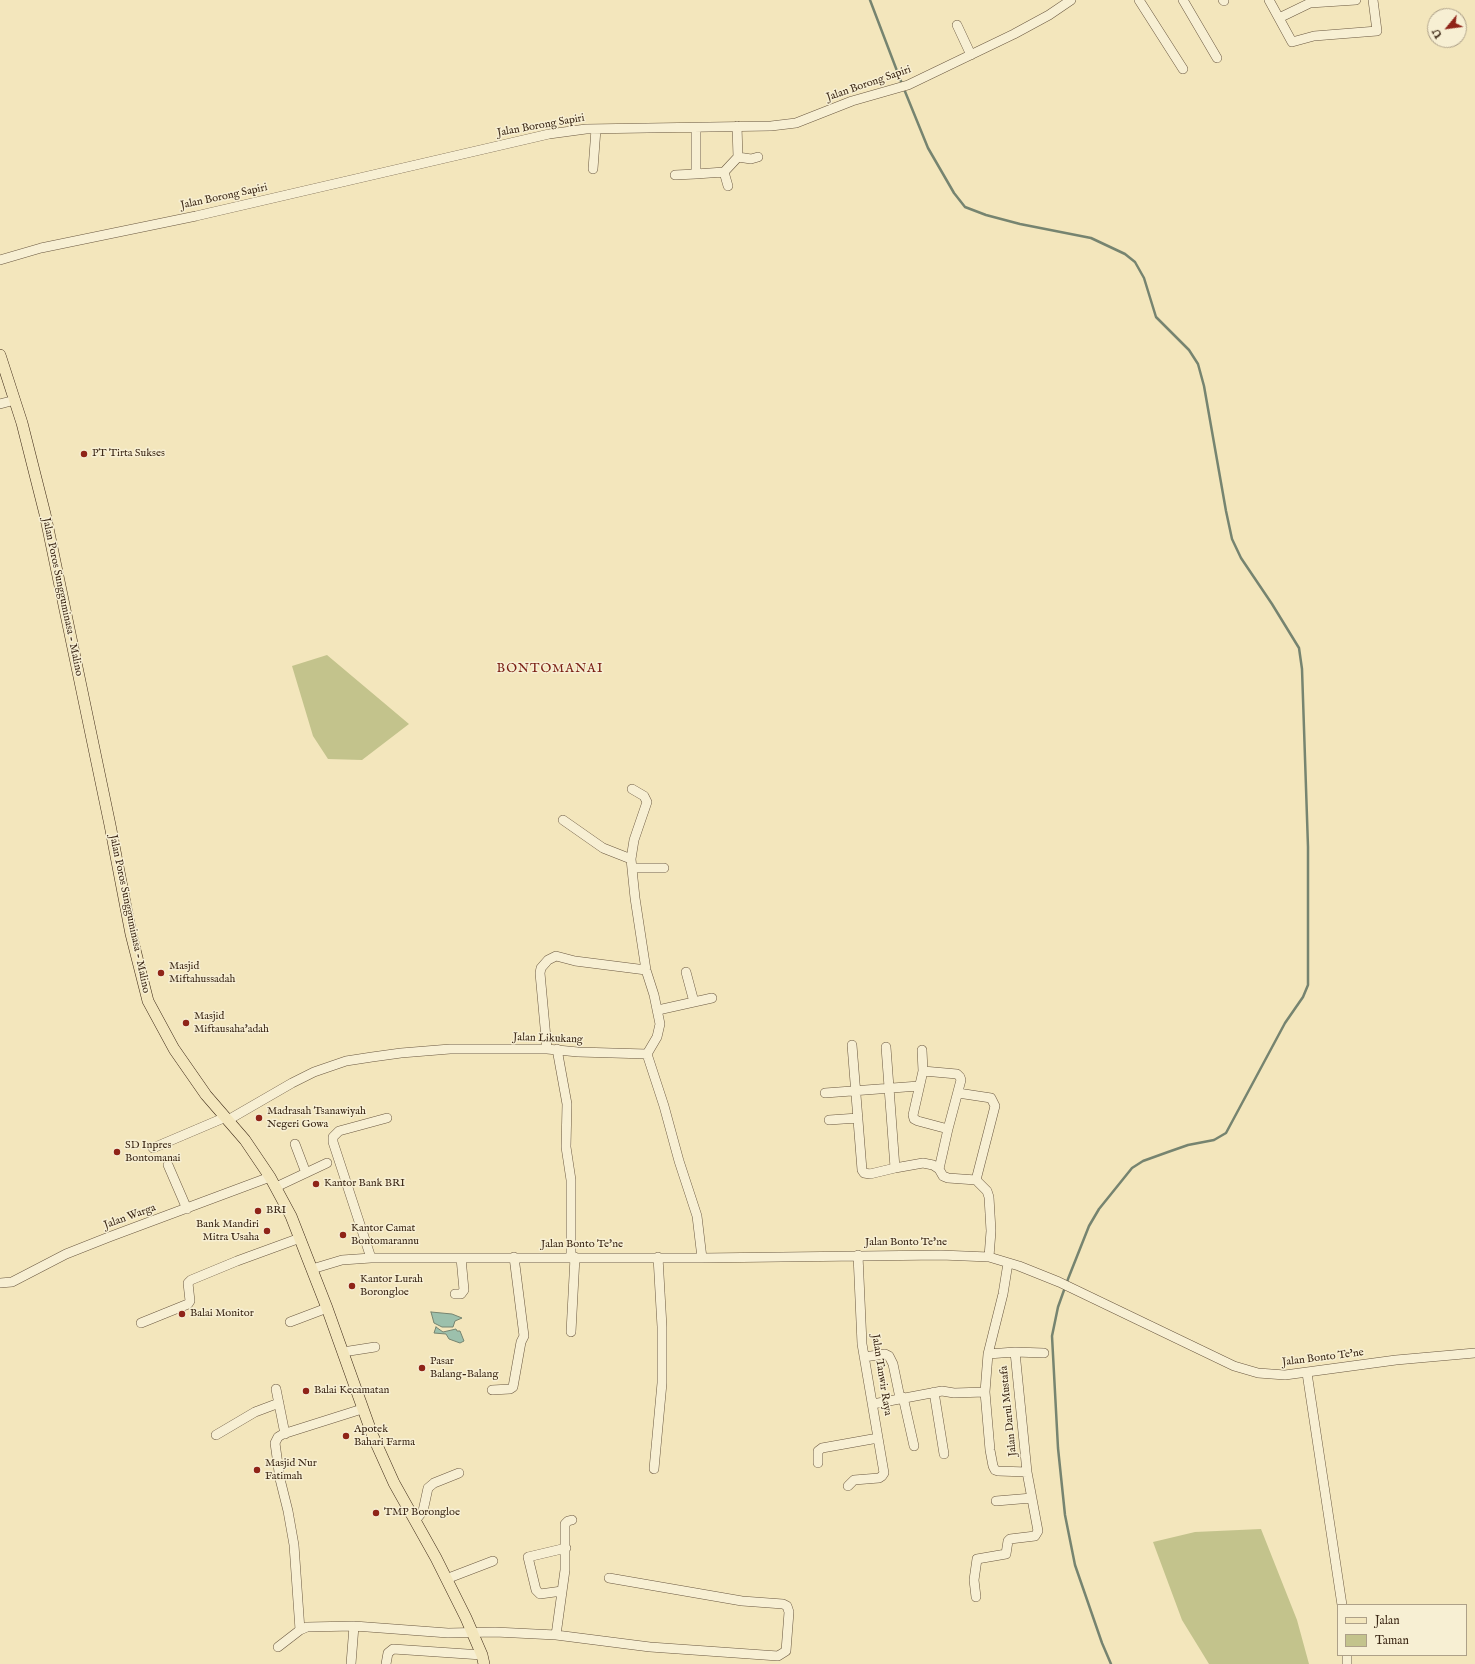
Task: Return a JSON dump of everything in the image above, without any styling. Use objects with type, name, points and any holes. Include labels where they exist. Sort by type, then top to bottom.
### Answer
[{"type":"main road","name":"Jalan Poros Sungguminasa - Malino","points":[[0,355],[15,400],[47,521],[143,987],[154,1014],[174,1049],[206,1095],[227,1119],[270,1177],[291,1216],[327,1308],[362,1409],[394,1483],[446,1579],[473,1633],[483,1660]]},
{"type":"street","name":"Jalan Borong Sapiri","points":[[0,260],[41,248],[204,214],[451,158],[517,141],[586,129],[771,126],[796,123],[852,101],[905,86],[1031,25],[1071,0]]},
{"type":"street","points":[[1139,0],[1182,69]]},
{"type":"street","points":[[1183,0],[1217,58]]},
{"type":"street","points":[[1269,0],[1292,42],[1314,36],[1377,31],[1373,0]]},
{"type":"street","points":[[1279,18],[1310,3],[1356,0]]},
{"type":"street","points":[[957,25],[971,55]]},
{"type":"street","points":[[675,176],[724,172],[738,157],[737,126]]},
{"type":"street","points":[[696,128],[696,174]]},
{"type":"street","points":[[593,169],[596,129]]},
{"type":"street","points":[[738,157],[751,159],[758,158]]},
{"type":"street","points":[[724,172],[728,186]]},
{"type":"street","points":[[0,404],[15,400]]},
{"type":"street","points":[[632,789],[644,796],[647,802],[634,840],[631,858],[635,898],[646,970],[658,1010],[659,1032],[647,1054],[664,1106],[680,1167],[697,1216],[702,1258]]},
{"type":"street","points":[[563,820],[603,848],[631,858]]},
{"type":"street","points":[[632,868],[664,868]]},
{"type":"street","points":[[547,1048],[540,973],[541,968],[548,960],[556,956],[575,961],[646,970]]},
{"type":"street","points":[[686,972],[694,1002]]},
{"type":"street","points":[[658,1010],[712,998]]},
{"type":"street","points":[[852,1046],[862,1170],[864,1173],[870,1174],[923,1163],[933,1165],[939,1169],[943,1176],[948,1178],[976,1180],[987,1191],[989,1197],[991,1231],[989,1257]]},
{"type":"street","points":[[886,1047],[895,1168]]},
{"type":"street","name":"Jalan Likukang","points":[[153,1148],[227,1119],[292,1082],[328,1066],[346,1062],[401,1053],[450,1049],[547,1048],[578,1052],[647,1054]]},
{"type":"street","points":[[557,1049],[567,1104],[566,1147],[571,1180],[573,1257],[571,1332]]},
{"type":"street","points":[[922,1050],[923,1071],[913,1111],[914,1119],[948,1128]]},
{"type":"street","points":[[923,1071],[957,1074],[960,1077],[958,1093],[948,1128],[939,1169]]},
{"type":"street","points":[[825,1094],[919,1086]]},
{"type":"street","points":[[958,1093],[991,1098],[995,1106],[976,1180]]},
{"type":"street","points":[[372,1258],[333,1142],[333,1137],[339,1131],[387,1118]]},
{"type":"street","points":[[829,1120],[858,1118]]},
{"type":"street","points":[[295,1144],[306,1173]]},
{"type":"street","points":[[276,1187],[327,1163]]},
{"type":"street","points":[[168,1165],[187,1209]]},
{"type":"street","name":"Jalan Warga","points":[[0,1283],[12,1282],[66,1254],[270,1177]]},
{"type":"street","points":[[141,1323],[188,1304],[190,1301],[188,1283],[191,1280],[300,1238]]},
{"type":"street","name":"Jalan Bonto Te'ne","points":[[312,1268],[342,1260],[372,1258],[702,1258],[941,1255],[989,1257],[1065,1285],[1238,1368],[1270,1375],[1285,1376],[1396,1360],[1475,1353]]},
{"type":"street","name":"Jalan Tanwir Raya","points":[[848,1486],[850,1482],[854,1480],[879,1478],[884,1473],[864,1357],[858,1256]]},
{"type":"street","points":[[492,1390],[510,1389],[513,1387],[521,1342],[524,1336],[514,1257]]},
{"type":"street","points":[[654,1469],[662,1382],[662,1327],[658,1257]]},
{"type":"street","points":[[455,1294],[461,1294],[464,1290],[461,1258]]},
{"type":"street","points":[[1008,1263],[1003,1294],[988,1354],[985,1392],[990,1450],[994,1469],[1006,1472],[1027,1472]]},
{"type":"street","points":[[290,1322],[327,1308]]},
{"type":"street","points":[[342,1352],[375,1347]]},
{"type":"street","points":[[1015,1352],[1044,1353]]},
{"type":"street","name":"Jalan Darul Mustafa","points":[[976,1597],[974,1580],[977,1559],[1006,1554],[1008,1540],[1010,1539],[1037,1535],[1036,1517],[1027,1472],[1015,1352],[988,1354]]},
{"type":"street","points":[[864,1357],[885,1354],[889,1356],[893,1364],[914,1446]]},
{"type":"street","points":[[1306,1373],[1342,1604]]},
{"type":"street","points":[[276,1389],[285,1434]]},
{"type":"street","points":[[873,1404],[934,1392],[985,1392]]},
{"type":"street","points":[[934,1392],[944,1454]]},
{"type":"street","points":[[216,1435],[255,1412],[279,1403]]},
{"type":"street","points":[[300,1630],[294,1545],[274,1447],[276,1440],[285,1434],[362,1409]]},
{"type":"street","points":[[818,1463],[818,1451],[822,1448],[878,1438]]},
{"type":"street","points":[[415,1521],[423,1511],[428,1488],[434,1483],[459,1474]]},
{"type":"street","points":[[996,1501],[1032,1498]]},
{"type":"street","points":[[556,1635],[566,1570],[565,1524],[572,1520]]},
{"type":"street","points":[[562,1591],[540,1594],[536,1590],[528,1557],[566,1548]]},
{"type":"street","points":[[446,1579],[493,1561]]},
{"type":"street","points":[[278,1647],[300,1630],[316,1626],[354,1626],[448,1633],[556,1635],[650,1647],[772,1656],[778,1656],[786,1651],[790,1612],[787,1606],[783,1604],[742,1601],[608,1578]]},
{"type":"street","points":[[351,1664],[354,1626]]},
{"type":"street","points":[[386,1664],[388,1653],[393,1649],[483,1660]]},
{"type":"green space","points":[[327,655],[409,724],[362,760],[328,759],[313,736],[292,666]]},
{"type":"green space","points":[[1261,1529],[1297,1620],[1309,1664],[1209,1664],[1182,1620],[1153,1542],[1195,1532]]},
{"type":"shaded area","points":[[431,1312],[452,1314],[462,1318],[455,1321],[453,1327],[442,1327],[434,1323]]},
{"type":"shaded area","points":[[436,1327],[443,1332],[456,1329],[457,1331],[460,1331],[464,1341],[460,1343],[449,1339],[446,1334],[434,1333]]},
{"type":"waterway","points":[[870,0],[902,84]]},
{"type":"waterway","points":[[904,89],[928,148],[954,193],[965,207],[986,215],[1020,224],[1091,238],[1125,254],[1135,262],[1144,278],[1156,317],[1189,350],[1198,364],[1204,386],[1232,539],[1241,558],[1299,648],[1302,669],[1308,847],[1308,985],[1303,997],[1285,1023],[1226,1133],[1214,1140],[1188,1145],[1143,1161],[1132,1168],[1099,1209],[1089,1226],[1068,1279],[1058,1307],[1052,1336],[1058,1448],[1065,1515],[1075,1565],[1102,1643],[1111,1664]]},
{"type":"place","name":"PT Tirta Sukses","points":[[84,454]]},
{"type":"place","name":"Masjid Miftahussadah","points":[[161,973]]},
{"type":"place","name":"Masjid Miftausaha'adah","points":[[186,1023]]},
{"type":"place","name":"Madrasah Tsanawiyah Negeri Gowa","points":[[259,1118]]},
{"type":"place","name":"SD Inpres Bontomanai","points":[[117,1152]]},
{"type":"place","name":"Kantor Bank BRI","points":[[316,1184]]},
{"type":"place","name":"BRI","points":[[258,1211]]},
{"type":"place","name":"Bank Mandiri Mitra Usaha","points":[[267,1231]]},
{"type":"place","name":"Kantor Camat Bontomarannu","points":[[343,1235]]},
{"type":"place","name":"Kantor Lurah Borongloe","points":[[352,1286]]},
{"type":"place","name":"Balai Monitor","points":[[182,1314]]},
{"type":"place","name":"Pasar Balang-Balang","points":[[422,1368]]},
{"type":"place","name":"Balai Kecamatan","points":[[306,1391]]},
{"type":"place","name":"Apotek Bahari Farma","points":[[346,1436]]},
{"type":"place","name":"Masjid Nur Fatimah","points":[[257,1470]]},
{"type":"place","name":"TMP Borongloe","points":[[376,1513]]},
{"type":"district","name":"BONTOMANAI","points":[[550,669]]}]
